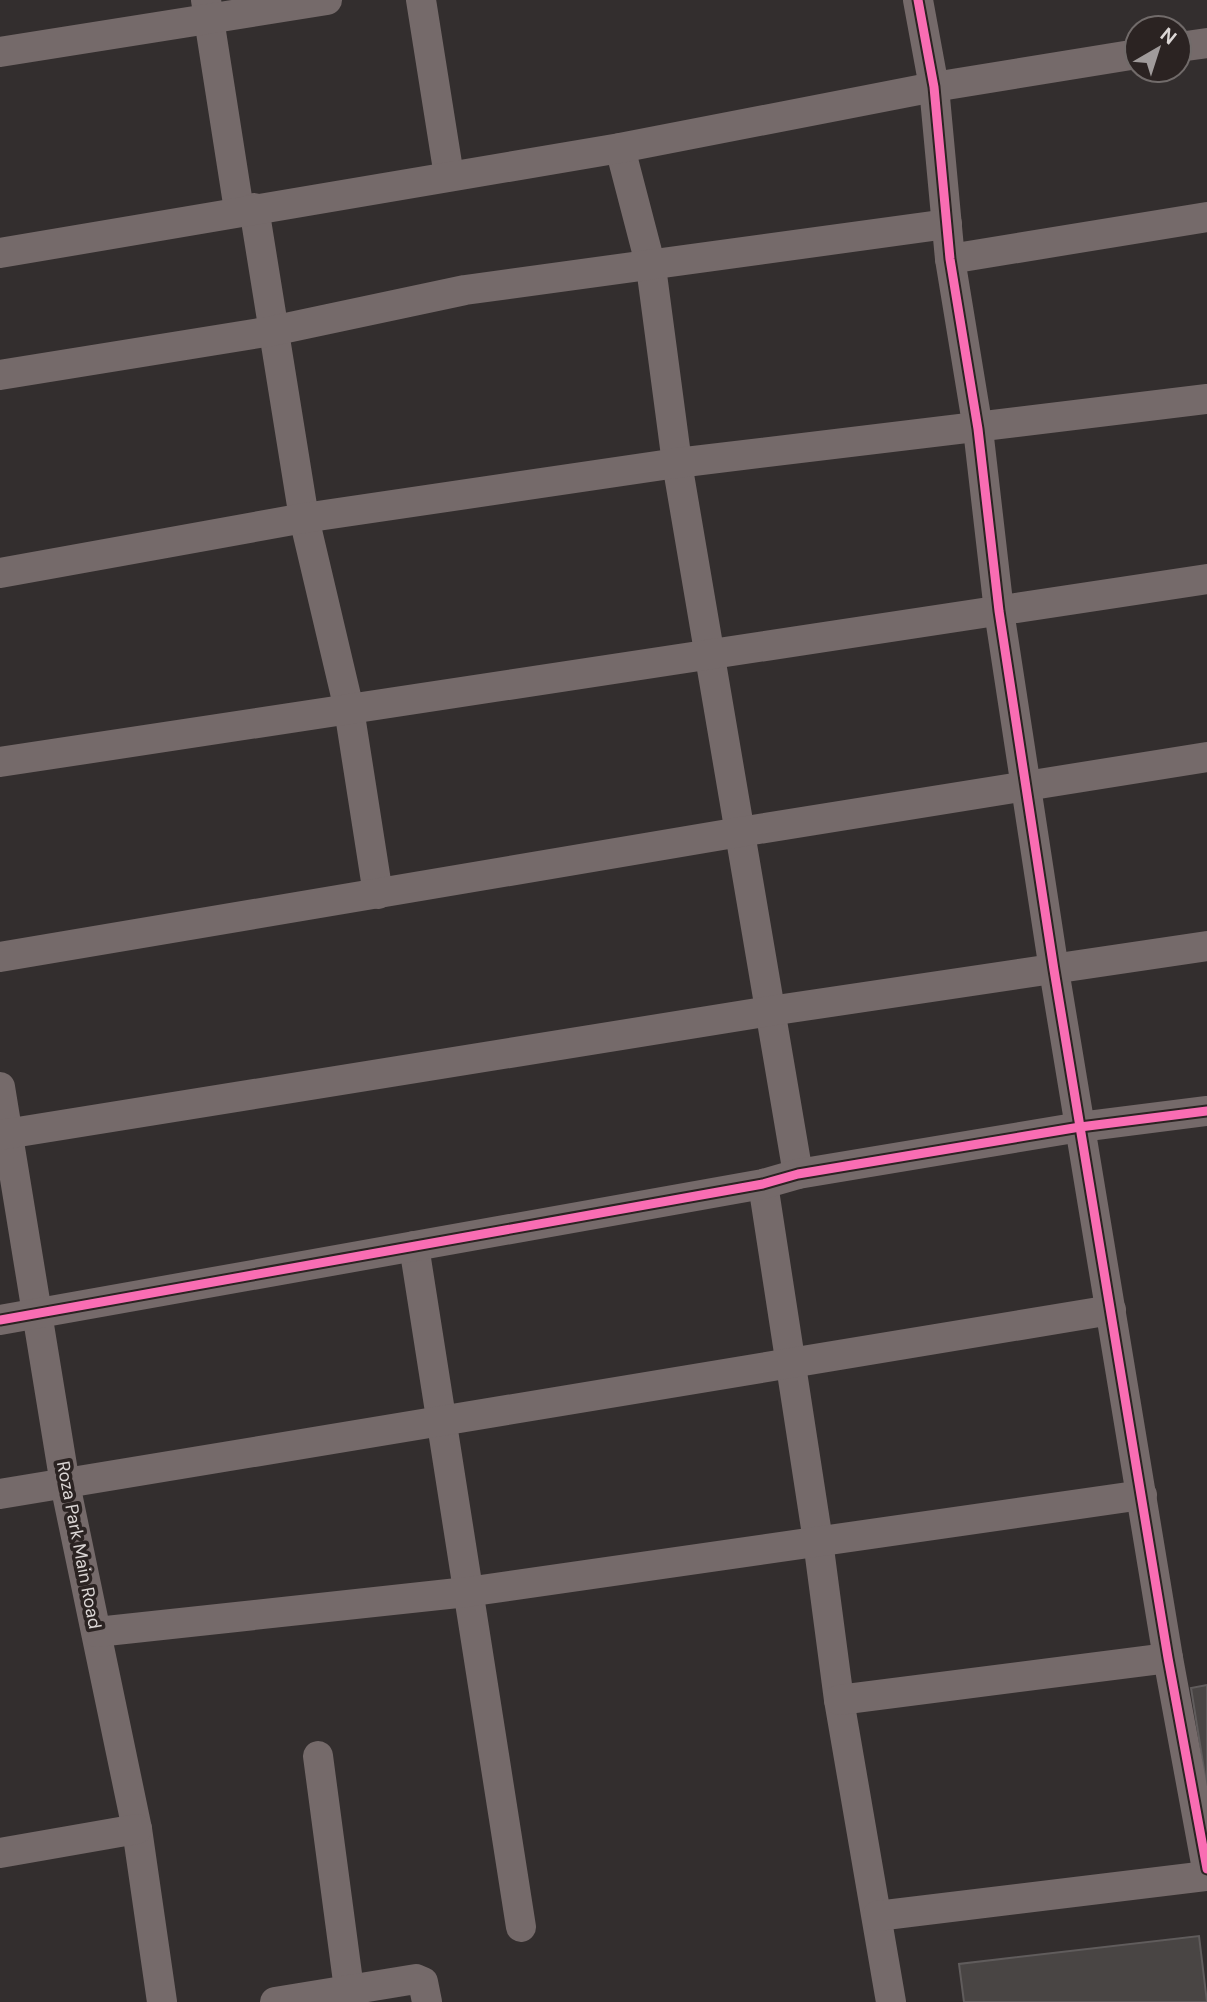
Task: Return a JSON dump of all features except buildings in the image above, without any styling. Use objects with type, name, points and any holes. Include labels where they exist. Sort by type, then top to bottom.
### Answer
[{"type":"street","points":[[0,52],[208,9],[327,0]]},
{"type":"street","points":[[421,0],[449,176]]},
{"type":"street","points":[[918,0],[934,87],[950,259],[978,429],[999,611],[1054,970],[1168,1658],[1207,1869]]},
{"type":"street","points":[[208,9],[272,331],[304,518],[349,709],[378,894]]},
{"type":"street","points":[[0,253],[246,209],[620,148],[934,87],[1123,56]]},
{"type":"street","points":[[620,148],[651,267],[677,463],[798,1174]]},
{"type":"street","points":[[950,259],[1207,217]]},
{"type":"street","points":[[0,375],[272,331],[465,290],[651,267],[947,224]]},
{"type":"street","points":[[0,573],[304,518],[677,463],[978,429],[1207,399]]},
{"type":"street","points":[[0,762],[709,652],[1207,579]]},
{"type":"street","points":[[0,957],[740,832],[1207,757]]},
{"type":"street","points":[[4,1134],[771,1011],[1207,946]]},
{"type":"street","name":"Roza Park Main Road","points":[[0,1087],[4,1134],[65,1484],[137,1829],[163,2002]]},
{"type":"street","points":[[0,1320],[763,1184],[798,1174],[1080,1127],[1207,1111]]},
{"type":"street","points":[[763,1184],[818,1541],[839,1700],[891,2002]]},
{"type":"street","points":[[414,1246],[521,1927]]},
{"type":"street","points":[[0,1494],[1111,1310]]},
{"type":"street","points":[[96,1632],[467,1592],[1142,1495]]},
{"type":"street","points":[[839,1700],[1168,1658]]},
{"type":"street","points":[[318,1756],[349,1989]]},
{"type":"street","points":[[0,1853],[137,1829]]},
{"type":"street","points":[[877,1916],[1207,1876]]},
{"type":"street","points":[[275,2002],[416,1979],[423,1982],[427,2002]]},
{"type":"cycle path","points":[[918,0],[934,87],[950,259],[978,429],[999,611],[1054,970],[1168,1658],[1207,1869]]},
{"type":"cycle path","points":[[0,1320],[763,1184],[798,1174],[1080,1127],[1207,1111]]}]
